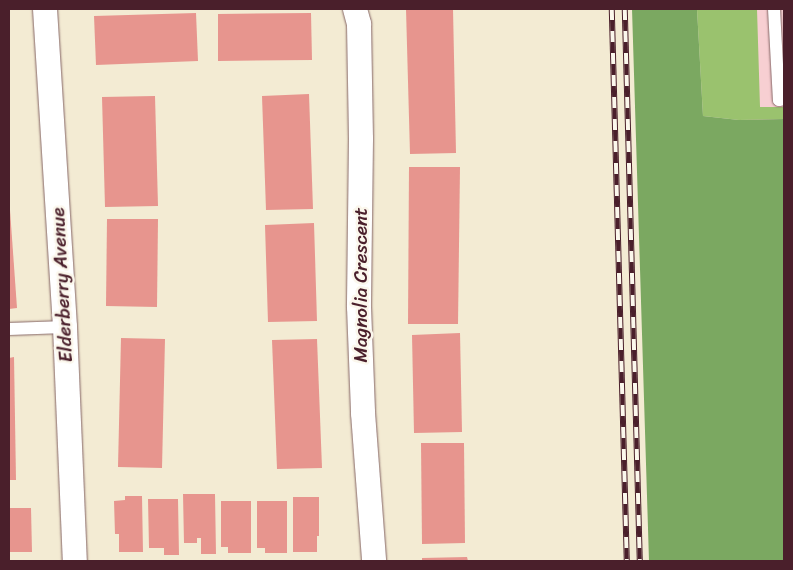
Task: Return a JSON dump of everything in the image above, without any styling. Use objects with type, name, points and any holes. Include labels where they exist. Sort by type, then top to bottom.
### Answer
[{"type":"street","name":"Elderberry Avenue","points":[[45,9],[65,327],[75,561]]},
{"type":"street","name":"Magnolia Crescent","points":[[355,9],[359,24],[361,138],[359,307],[363,413],[374,561]]},
{"type":"lane","points":[[774,9],[779,100],[784,100]]},
{"type":"lane","points":[[9,329],[65,327]]},
{"type":"shaded area","points":[[745,9],[784,9],[784,125],[748,126]]},
{"type":"green space","points":[[632,9],[697,9],[703,116],[739,120],[784,119],[784,561],[649,561]]},
{"type":"green space","points":[[697,9],[757,9],[760,107],[784,107],[784,119],[739,120],[703,116]]},
{"type":"building","points":[[406,9],[453,9],[456,153],[410,154]]},
{"type":"building","points":[[196,13],[198,61],[96,65],[94,16]]},
{"type":"building","points":[[311,13],[312,60],[218,61],[218,14]]},
{"type":"building","points":[[309,94],[313,209],[266,210],[262,96]]},
{"type":"building","points":[[155,96],[158,206],[105,207],[102,97]]},
{"type":"building","points":[[409,167],[460,167],[458,324],[408,324]]},
{"type":"building","points":[[9,211],[17,308],[9,309]]},
{"type":"building","points":[[107,219],[158,219],[157,307],[106,306]]},
{"type":"building","points":[[314,223],[317,321],[268,322],[265,225]]},
{"type":"building","points":[[460,333],[462,432],[414,433],[412,335]]},
{"type":"building","points":[[121,338],[165,339],[162,468],[118,467]]},
{"type":"building","points":[[317,339],[322,468],[277,469],[272,340]]},
{"type":"building","points":[[14,357],[16,480],[9,480],[9,358]]},
{"type":"building","points":[[421,443],[464,443],[465,543],[422,544]]},
{"type":"building","points":[[183,494],[215,494],[216,554],[201,554],[201,538],[197,538],[197,543],[184,543]]},
{"type":"building","points":[[125,496],[142,496],[143,552],[119,552],[119,534],[115,534],[114,501],[125,500]]},
{"type":"building","points":[[293,497],[319,497],[317,552],[293,552]]},
{"type":"building","points":[[148,499],[178,499],[179,555],[164,555],[164,548],[149,548]]},
{"type":"building","points":[[221,501],[251,501],[251,553],[228,553],[228,547],[221,547]]},
{"type":"building","points":[[257,501],[287,501],[287,553],[265,553],[265,548],[257,548]]},
{"type":"building","points":[[9,508],[31,508],[32,552],[9,552]]},
{"type":"building","points":[[467,557],[468,561],[422,561],[422,558]]},
{"type":"railway","points":[[612,9],[627,561]]},
{"type":"railway","points":[[625,9],[640,561]]}]
